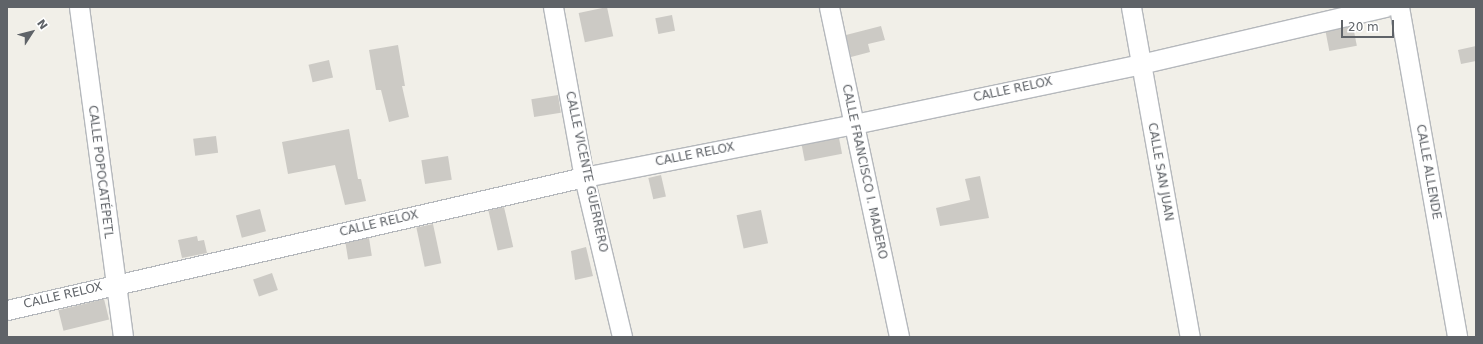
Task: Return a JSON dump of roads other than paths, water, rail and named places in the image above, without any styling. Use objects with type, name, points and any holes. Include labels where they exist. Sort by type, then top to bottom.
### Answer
[{"type":"street","name":"CALLE POPOCATÉPETL","points":[[79,7],[123,337]]},
{"type":"street","name":"CALLE VICENTE GUERRERO","points":[[553,7],[584,176],[622,337]]},
{"type":"street","name":"CALLE FRANCISCO I. MADERO","points":[[829,7],[899,337]]},
{"type":"street","name":"CALLE SAN JUAN","points":[[1131,7],[1190,337]]},
{"type":"street","name":"CALLE RELOX","points":[[7,310],[584,176],[854,124],[1140,64],[1385,7]]},
{"type":"street","name":"CALLE ALLENDE","points":[[1399,7],[1457,337]]}]
